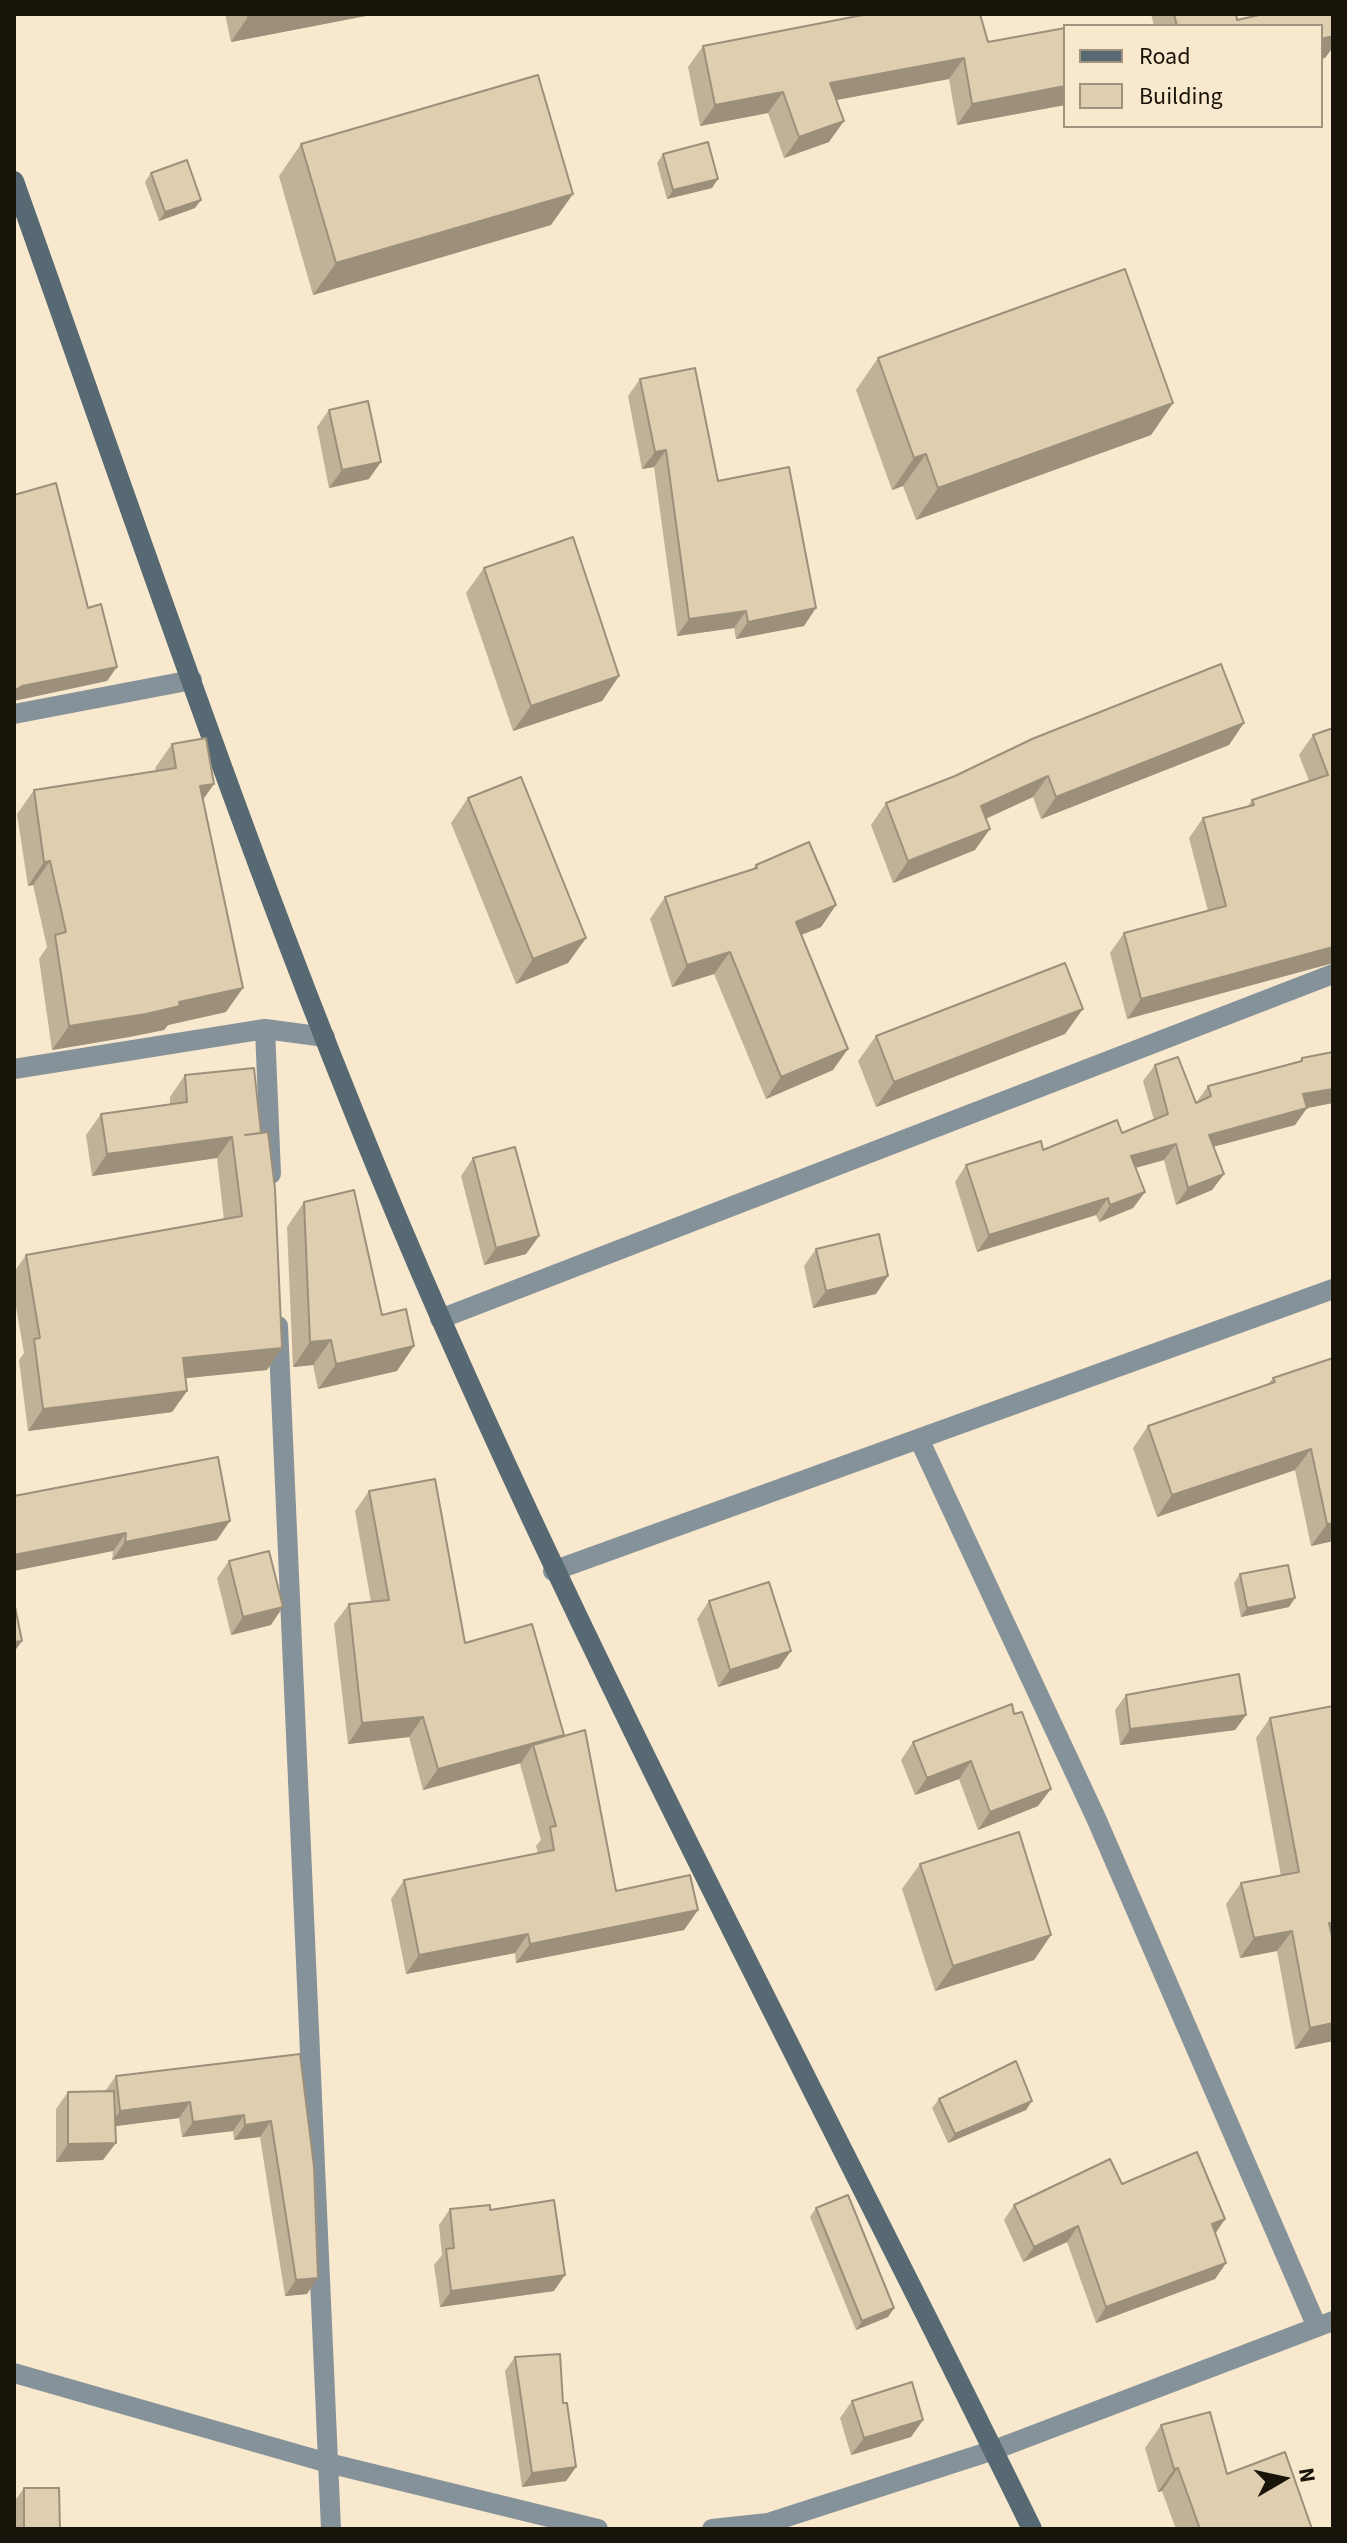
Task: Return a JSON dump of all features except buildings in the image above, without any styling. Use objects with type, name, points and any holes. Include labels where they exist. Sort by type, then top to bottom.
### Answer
[{"type":"main road","points":[[14,181],[192,680],[325,1037],[440,1319],[553,1571],[1032,2529]]},
{"type":"street","points":[[14,714],[192,680]]},
{"type":"street","points":[[440,1319],[1333,974]]},
{"type":"street","points":[[265,1029],[272,1189]]},
{"type":"street","points":[[14,1069],[265,1029],[325,1037]]},
{"type":"street","points":[[553,1571],[1333,1289]]},
{"type":"street","points":[[277,1300],[331,2529]]},
{"type":"street","points":[[712,2529],[768,2526],[994,2450],[1325,2324],[1096,1818],[919,1439]]},
{"type":"street","points":[[14,2373],[328,2463],[598,2529]]}]
